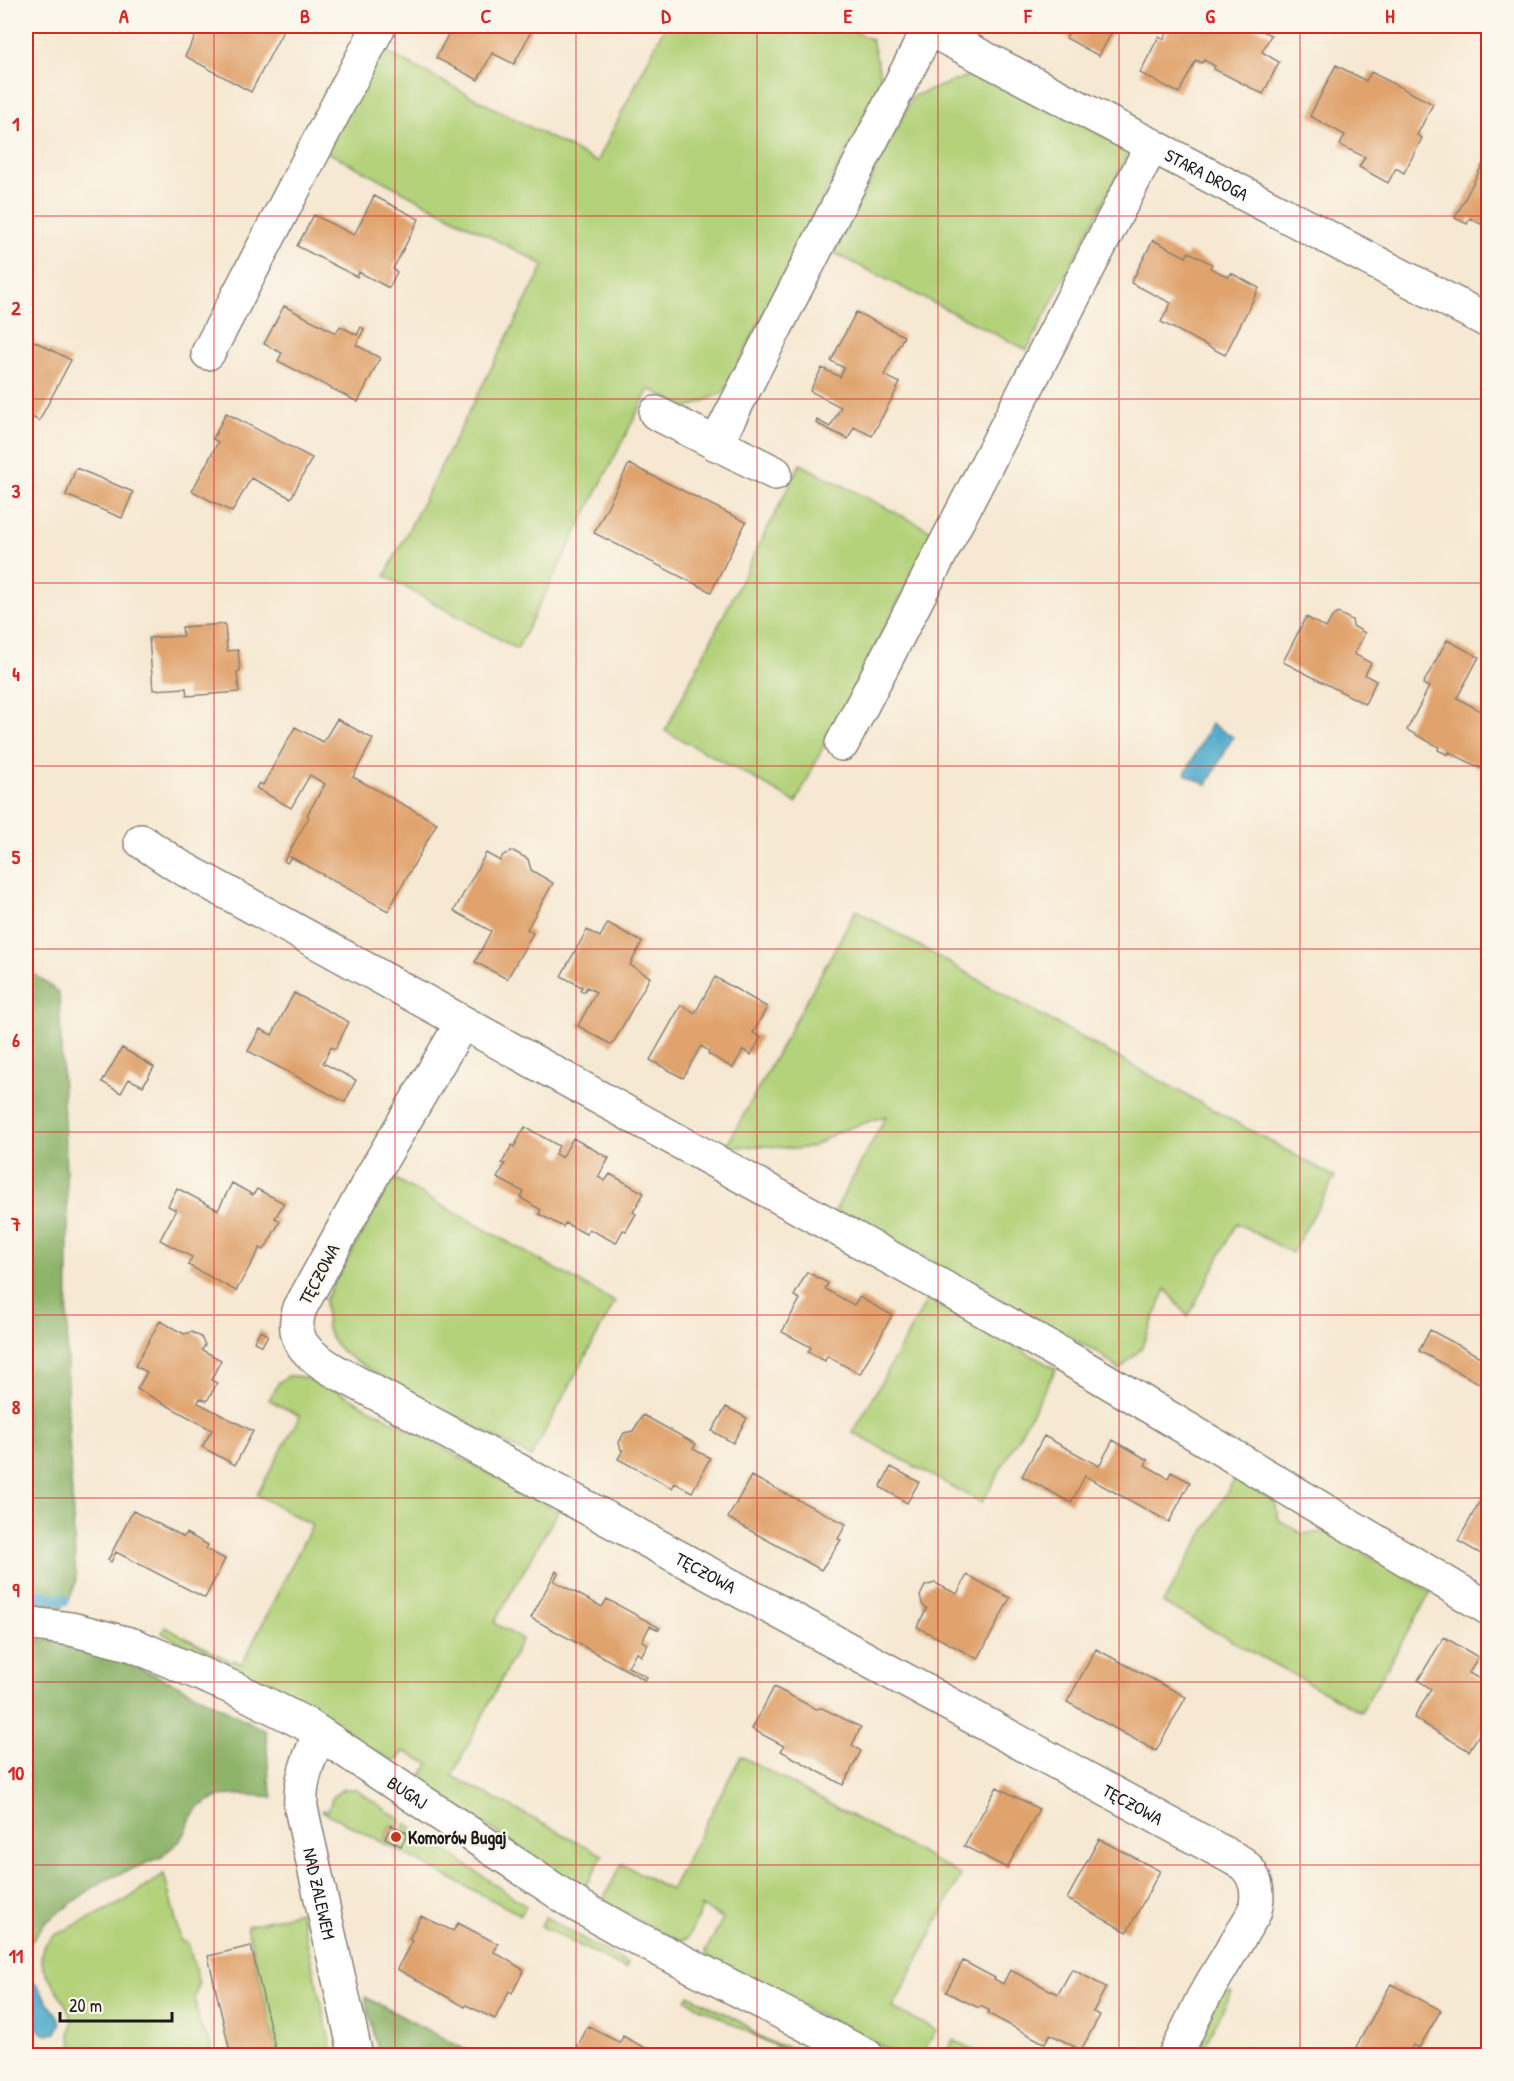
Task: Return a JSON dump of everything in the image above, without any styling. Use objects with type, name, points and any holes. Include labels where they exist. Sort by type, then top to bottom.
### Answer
[{"type":"street","points":[[208,353],[379,26]]},
{"type":"street","points":[[716,444],[926,27]]},
{"type":"street","name":"STARA DROGA","points":[[926,27],[1488,321]]},
{"type":"street","points":[[842,744],[1152,145]]},
{"type":"street","points":[[656,413],[775,473]]},
{"type":"street","points":[[141,842],[177,865],[1083,1366],[1488,1608]]},
{"type":"street","name":"TĘCZOWA","points":[[462,1023],[375,1171],[300,1308],[297,1328],[301,1343],[307,1352],[346,1377],[1242,1863],[1254,1878],[1257,1888],[1254,1913],[1203,1998],[1175,2055]]},
{"type":"street","name":"BUGAJ","points":[[26,1623],[71,1629],[133,1645],[229,1685],[320,1734],[577,1905],[625,1932],[867,2055]]},
{"type":"street","name":"NAD ZALEWEM","points":[[320,1734],[304,1773],[301,1808],[356,2055]]},
{"type":"green space","points":[[665,26],[844,26],[872,40],[882,82],[723,393],[688,408],[649,389],[517,649],[385,576],[544,265],[327,152],[381,49],[597,162]]},
{"type":"green space","points":[[982,71],[1130,150],[1027,350],[834,253],[913,96]]},
{"type":"green space","points":[[800,464],[934,532],[796,803],[665,731]]},
{"type":"green space","points":[[856,910],[1335,1177],[1292,1253],[1237,1223],[1188,1317],[1166,1289],[1141,1349],[1119,1370],[1099,1353],[835,1211],[886,1116],[837,1132],[814,1146],[797,1149],[766,1146],[726,1147]]},
{"type":"green space","points":[[26,967],[59,993],[68,1226],[67,1393],[76,1582],[69,1600],[56,1613],[26,1609]]},
{"type":"green space","points":[[393,1178],[615,1302],[531,1457],[375,1373],[342,1352],[327,1329],[325,1300]]},
{"type":"green space","points":[[928,1298],[1056,1369],[982,1503],[853,1433]]},
{"type":"green space","points":[[288,1376],[306,1378],[334,1389],[558,1511],[494,1623],[522,1639],[452,1776],[603,1855],[586,1885],[578,1887],[419,1780],[429,1764],[403,1751],[398,1759],[391,1761],[299,1706],[162,1633],[165,1627],[232,1662],[234,1660],[242,1664],[312,1525],[257,1495],[300,1416],[269,1400],[279,1382]]},
{"type":"green space","points":[[1235,1478],[1275,1502],[1279,1520],[1302,1534],[1329,1532],[1431,1592],[1361,1712],[1163,1603]]},
{"type":"green space","points":[[26,1637],[88,1646],[180,1686],[266,1731],[269,1780],[273,1797],[221,1796],[202,1805],[192,1816],[182,1838],[162,1857],[103,1881],[45,1923],[26,1949]]},
{"type":"green space","points":[[741,1756],[961,1875],[893,2008],[936,2030],[922,2055],[899,2055],[708,1957],[706,1950],[723,1918],[700,1906],[702,1909],[687,1939],[678,1941],[606,1903],[605,1895],[622,1864],[671,1890]]},
{"type":"green space","points":[[344,1789],[355,1789],[401,1820],[397,1827],[391,1824],[384,1839],[401,1847],[409,1833],[403,1829],[406,1823],[526,1906],[521,1915],[322,1811],[328,1811],[333,1796]]},
{"type":"green space","points":[[164,1874],[181,1941],[188,1943],[199,1983],[195,1997],[197,2015],[201,2028],[210,2042],[213,2055],[75,2055],[70,2034],[72,2021],[68,2009],[43,1967],[41,1955],[43,1947],[53,1936],[123,1902]]},
{"type":"green space","points":[[300,1912],[333,2055],[277,2055],[247,1926]]},
{"type":"green space","points":[[545,1917],[628,1964],[625,1969],[541,1926]]},
{"type":"green space","points":[[1219,1991],[1232,1992],[1200,2055],[1189,2056]]},
{"type":"green space","points":[[689,1995],[741,2022],[772,2043],[792,2048],[806,2055],[793,2055],[686,2000]]},
{"type":"green space","points":[[365,1997],[475,2055],[379,2055]]},
{"type":"green space","points":[[953,2040],[984,2055],[945,2055]]},
{"type":"green space","points":[[27,2044],[51,2050],[63,2055],[26,2056]]},
{"type":"water","points":[[1211,724],[1233,737],[1207,785],[1185,774]]},
{"type":"water","points":[[27,1980],[37,1984],[57,2015],[61,2023],[56,2033],[47,2035],[40,2032],[30,2015],[26,2013]]},
{"type":"building","points":[[201,26],[280,26],[278,29],[283,31],[251,92],[185,56]]},
{"type":"building","points":[[440,26],[534,26],[514,64],[492,53],[478,80],[436,58],[450,31]]},
{"type":"building","points":[[1072,26],[1115,26],[1099,56],[1066,38]]},
{"type":"building","points":[[1171,26],[1252,26],[1271,35],[1262,52],[1279,62],[1263,94],[1214,69],[1215,66],[1204,60],[1202,63],[1196,60],[1179,93],[1140,73],[1159,36],[1164,39]]},
{"type":"building","points":[[1336,65],[1366,81],[1371,72],[1433,104],[1417,135],[1422,138],[1404,173],[1396,168],[1388,183],[1359,167],[1365,157],[1340,145],[1345,135],[1310,116]]},
{"type":"building","points":[[1486,158],[1488,159],[1488,228],[1470,218],[1467,224],[1455,218]]},
{"type":"building","points":[[374,196],[419,219],[393,269],[397,272],[389,288],[359,272],[357,277],[297,246],[314,215],[354,235]]},
{"type":"building","points":[[1153,240],[1186,257],[1189,252],[1212,264],[1210,268],[1229,277],[1231,273],[1259,288],[1225,355],[1161,322],[1171,303],[1131,283]]},
{"type":"building","points":[[284,306],[336,333],[340,326],[357,335],[361,327],[364,329],[356,345],[380,358],[358,402],[278,361],[282,353],[264,344]]},
{"type":"building","points":[[856,312],[904,336],[884,375],[900,383],[872,436],[854,427],[848,439],[816,423],[817,420],[830,427],[841,407],[810,391],[822,368],[840,377],[844,368],[831,361]]},
{"type":"building","points":[[30,339],[71,360],[39,421],[26,414],[26,347]]},
{"type":"building","points":[[226,413],[312,458],[291,498],[251,478],[232,512],[192,491],[218,442],[213,439]]},
{"type":"building","points":[[629,464],[746,522],[711,592],[594,533]]},
{"type":"building","points":[[76,468],[133,492],[122,518],[66,495]]},
{"type":"building","points":[[1338,613],[1352,620],[1353,626],[1365,633],[1354,654],[1371,663],[1365,675],[1376,681],[1365,704],[1283,662],[1306,617],[1326,628],[1332,617]]},
{"type":"building","points":[[225,624],[227,651],[238,650],[239,692],[187,696],[186,688],[153,690],[149,638],[183,636],[182,627]]},
{"type":"building","points":[[1447,640],[1479,657],[1457,698],[1488,715],[1488,756],[1482,769],[1449,752],[1448,755],[1438,750],[1439,747],[1407,730],[1429,687],[1423,684]]},
{"type":"building","points":[[337,719],[373,739],[353,777],[437,823],[388,911],[291,857],[287,863],[284,861],[325,784],[310,775],[291,808],[256,788],[259,783],[263,785],[295,727],[323,742]]},
{"type":"building","points":[[513,851],[528,859],[531,870],[553,883],[527,929],[533,933],[507,979],[475,962],[491,931],[454,911],[486,853],[500,861],[503,855]]},
{"type":"building","points":[[608,923],[642,942],[630,965],[650,977],[612,1045],[578,1026],[596,992],[587,987],[584,992],[580,990],[582,987],[561,976],[587,930],[600,937]]},
{"type":"building","points":[[715,977],[767,1007],[753,1033],[761,1037],[751,1055],[743,1050],[733,1068],[708,1054],[709,1051],[701,1046],[683,1078],[650,1060],[681,1005],[695,1013]]},
{"type":"building","points":[[294,993],[349,1022],[335,1049],[331,1047],[323,1063],[356,1080],[345,1102],[248,1051],[260,1029],[272,1035]]},
{"type":"building","points":[[122,1048],[154,1067],[143,1086],[129,1079],[121,1093],[102,1082]]},
{"type":"building","points":[[525,1127],[559,1146],[555,1154],[562,1158],[573,1138],[609,1158],[598,1177],[605,1181],[610,1174],[644,1193],[633,1212],[636,1214],[616,1243],[589,1229],[586,1234],[565,1223],[563,1227],[539,1214],[541,1210],[521,1198],[524,1192],[497,1178],[505,1164],[502,1163]]},
{"type":"building","points":[[232,1183],[253,1195],[257,1189],[284,1203],[275,1218],[280,1221],[267,1245],[264,1250],[260,1248],[236,1291],[188,1265],[192,1257],[160,1240],[176,1210],[168,1206],[177,1188],[218,1210]]},
{"type":"building","points":[[807,1272],[828,1283],[825,1289],[854,1305],[859,1297],[892,1315],[860,1374],[827,1356],[825,1361],[808,1352],[811,1347],[782,1332],[800,1299],[794,1296]]},
{"type":"building","points":[[160,1321],[184,1334],[192,1332],[201,1337],[205,1345],[202,1350],[221,1360],[211,1380],[217,1383],[207,1401],[200,1398],[198,1403],[253,1431],[235,1465],[202,1447],[212,1430],[137,1389],[147,1372],[135,1366]]},
{"type":"building","points":[[260,1330],[268,1335],[262,1346],[254,1342]]},
{"type":"building","points":[[1430,1330],[1488,1361],[1488,1388],[1419,1351]]},
{"type":"building","points":[[726,1407],[747,1418],[733,1443],[712,1431]]},
{"type":"building","points":[[643,1415],[696,1444],[693,1449],[710,1458],[692,1492],[675,1483],[672,1488],[618,1459],[623,1450],[619,1442],[624,1433],[633,1431]]},
{"type":"building","points":[[1044,1436],[1099,1466],[1113,1440],[1148,1460],[1145,1465],[1168,1478],[1171,1472],[1190,1482],[1169,1522],[1085,1476],[1071,1503],[1022,1476]]},
{"type":"building","points":[[891,1467],[919,1482],[907,1503],[880,1487]]},
{"type":"building","points":[[751,1476],[846,1524],[838,1539],[841,1540],[821,1570],[728,1518]]},
{"type":"building","points":[[1482,1497],[1488,1501],[1488,1558],[1458,1541]]},
{"type":"building","points":[[133,1511],[184,1537],[186,1533],[208,1545],[206,1549],[225,1559],[205,1598],[116,1552],[111,1562],[108,1560]]},
{"type":"building","points":[[556,1571],[558,1573],[554,1581],[602,1607],[607,1599],[660,1628],[659,1630],[650,1626],[642,1641],[648,1644],[641,1656],[636,1652],[628,1667],[647,1677],[645,1680],[531,1618]]},
{"type":"building","points":[[967,1575],[1010,1598],[978,1659],[917,1627],[927,1608],[923,1606],[920,1596],[925,1586],[935,1583],[957,1594]]},
{"type":"building","points":[[1444,1637],[1478,1657],[1469,1673],[1488,1684],[1488,1720],[1469,1751],[1414,1718],[1431,1689],[1418,1680]]},
{"type":"building","points":[[1096,1649],[1186,1697],[1156,1751],[1067,1702]]},
{"type":"building","points":[[774,1687],[816,1709],[822,1708],[861,1727],[852,1745],[861,1751],[843,1785],[781,1751],[784,1746],[752,1729]]},
{"type":"building","points":[[997,1787],[1039,1809],[1007,1868],[964,1846]]},
{"type":"building","name":"Komorów Bugaj","points":[[391,1825],[408,1833],[401,1846],[385,1838]]},
{"type":"building","points":[[1099,1839],[1160,1871],[1127,1932],[1067,1899]]},
{"type":"building","points":[[421,1916],[453,1931],[458,1923],[498,1944],[494,1952],[524,1970],[512,1993],[509,1991],[495,2019],[466,2005],[465,2007],[397,1969],[412,1941],[409,1939]]},
{"type":"building","points":[[251,1946],[277,2056],[231,2056],[208,1956]]},
{"type":"building","points":[[963,1961],[1003,1984],[1010,1970],[1058,1994],[1072,1969],[1106,1987],[1093,2012],[1100,2015],[1081,2050],[1050,2034],[1045,2043],[1042,2042],[987,2013],[989,2010],[980,2006],[979,2008],[946,1992]]},
{"type":"building","points":[[1391,1984],[1441,2010],[1419,2048],[1413,2045],[1407,2056],[1371,2056],[1356,2047]]},
{"type":"building","points":[[588,2026],[620,2043],[623,2036],[660,2056],[573,2056]]},
{"type":"waterway","points":[[26,1594],[64,1600]]},
{"type":"place","name":"Komorów Bugaj","points":[[396,1837]]}]
